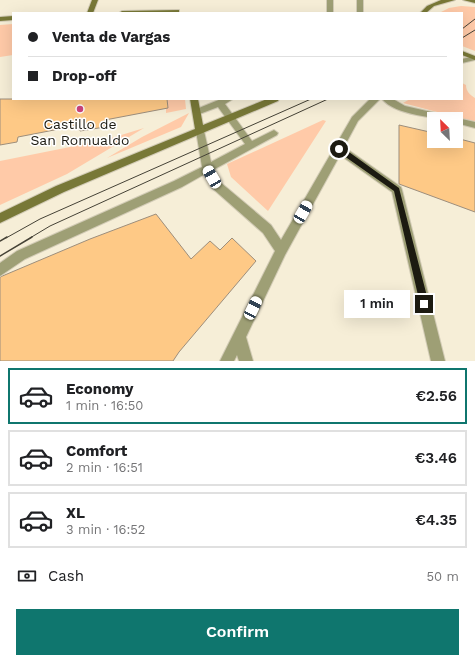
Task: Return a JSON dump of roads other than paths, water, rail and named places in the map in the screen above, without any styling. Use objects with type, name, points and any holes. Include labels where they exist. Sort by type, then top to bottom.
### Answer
[{"type":"street","points":[[90,12],[95,0]]},
{"type":"street","points":[[330,0],[330,12]]},
{"type":"street","points":[[360,0],[360,12]]},
{"type":"street","points":[[425,12],[434,2],[452,0]]},
{"type":"street","points":[[466,0],[475,1]]},
{"type":"street","points":[[140,12],[176,10]]},
{"type":"street","points":[[0,19],[12,18]]},
{"type":"street","points":[[463,53],[475,58]]},
{"type":"street","points":[[463,61],[475,58]]},
{"type":"street","points":[[194,100],[207,169],[216,185],[267,229],[281,251]]},
{"type":"street","points":[[197,112],[227,100]]},
{"type":"street","points":[[0,218],[60,189],[273,100]]},
{"type":"street","points":[[227,361],[281,251],[355,119],[375,100]]},
{"type":"street","points":[[388,100],[403,108],[427,114]]},
{"type":"street","points":[[220,103],[250,144]]},
{"type":"street","points":[[463,121],[475,124]]},
{"type":"street","points":[[0,270],[21,255],[178,184],[274,132]]},
{"type":"street","points":[[339,149],[397,190],[438,361]]},
{"type":"street","points":[[239,336],[246,361]]},
{"type":"tram line","points":[[463,28],[475,19]]},
{"type":"tram line","points":[[463,37],[475,30]]},
{"type":"tram line","points":[[6,238],[40,219],[309,100]]},
{"type":"tram line","points":[[30,238],[50,226],[326,100]]},
{"type":"tram line","points":[[0,241],[7,237]]},
{"type":"tram line","points":[[0,256],[32,237]]},
{"type":"place","name":"Castillo de San Romualdo","points":[[80,109]]}]
